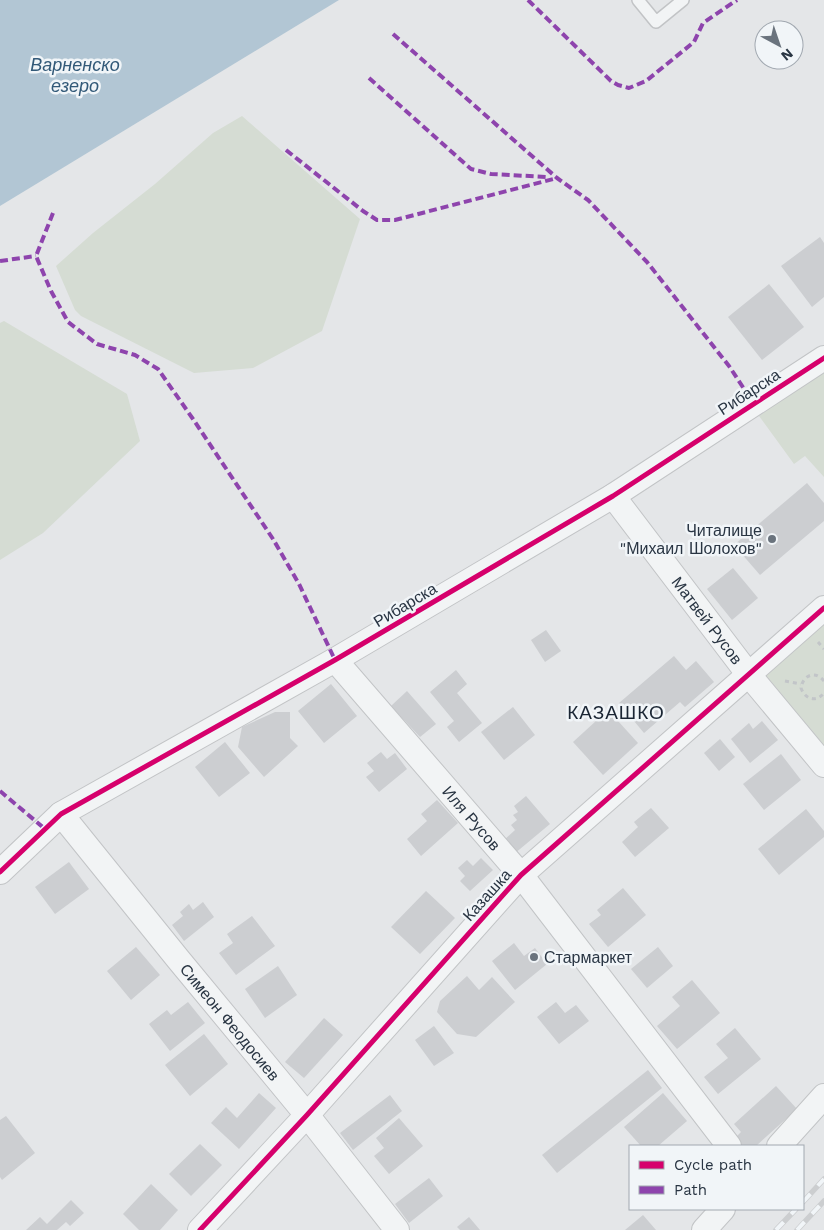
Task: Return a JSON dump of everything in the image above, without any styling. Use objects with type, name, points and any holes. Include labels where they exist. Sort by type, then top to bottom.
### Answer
[{"type":"street","name":"Рибарска","points":[[0,872],[61,814],[336,660],[613,496],[824,358]]},
{"type":"street","name":"Матвей Русов","points":[[613,496],[749,675],[824,765]]},
{"type":"street","name":"Казашка","points":[[200,1230],[308,1115],[521,875],[824,608]]},
{"type":"street","name":"Иля Русов","points":[[336,660],[521,875],[728,1145]]},
{"type":"street","name":"Симеон Феодосиев","points":[[61,814],[184,967],[308,1115],[397,1230]]},
{"type":"street","points":[[780,1145],[824,1096]]},
{"type":"street","points":[[704,1230],[722,1210]]},
{"type":"lane","points":[[638,0],[656,22],[683,0]]},
{"type":"path","points":[[824,681],[818,675],[810,675],[803,680],[801,688],[804,695],[811,699],[819,698],[824,693]]},
{"type":"shaded area","points":[[242,116],[360,219],[322,331],[253,368],[194,373],[81,316],[75,310],[56,266],[213,133]]},
{"type":"shaded area","points":[[4,321],[127,394],[140,441],[43,533],[0,560],[0,323]]},
{"type":"shaded area","points":[[824,368],[824,477],[805,456],[794,464],[759,416]]},
{"type":"shaded area","points":[[824,619],[824,754],[759,677]]},
{"type":"water","name":"Варненско езеро","points":[[0,0],[339,0],[0,206]]},
{"type":"building","points":[[820,237],[824,243],[824,297],[812,307],[781,266]]},
{"type":"building","points":[[769,284],[804,327],[762,360],[728,317]]},
{"type":"building","name":"Читалище \"Михаил Шолохов\"","points":[[807,483],[824,503],[824,521],[760,575],[734,545]]},
{"type":"building","points":[[733,568],[758,598],[732,620],[707,589]]},
{"type":"building","points":[[546,630],[561,651],[545,662],[531,640]]},
{"type":"building","points":[[674,656],[686,670],[696,661],[714,682],[685,707],[680,702],[644,733],[619,703]]},
{"type":"building","points":[[456,670],[467,684],[457,693],[482,723],[459,742],[447,727],[454,721],[430,692]]},
{"type":"building","points":[[331,684],[357,716],[324,743],[298,711]]},
{"type":"building","points":[[407,691],[436,724],[420,737],[391,706]]},
{"type":"building","points":[[513,707],[535,735],[504,760],[481,732]]},
{"type":"building","points":[[608,710],[638,743],[603,775],[573,742]]},
{"type":"building","points":[[275,712],[290,712],[290,738],[298,746],[264,777],[238,747],[242,727]]},
{"type":"building","points":[[762,721],[778,740],[750,763],[731,739],[749,723],[753,729]]},
{"type":"building","points":[[720,739],[735,757],[719,771],[704,753]]},
{"type":"building","points":[[225,742],[250,773],[219,797],[195,767]]},
{"type":"building","points":[[381,752],[387,759],[395,753],[407,769],[379,792],[366,777],[374,771],[367,763]]},
{"type":"building","points":[[781,754],[801,780],[764,810],[743,784]]},
{"type":"building","points":[[526,796],[550,824],[514,854],[503,841],[515,830],[511,825],[517,820],[513,815],[518,812],[514,806]]},
{"type":"building","points":[[437,800],[458,823],[421,856],[407,839],[427,821],[421,814]]},
{"type":"building","points":[[651,808],[669,828],[635,857],[622,842],[638,827],[634,822]]},
{"type":"building","points":[[806,809],[824,831],[824,837],[779,875],[758,849]]},
{"type":"building","points":[[481,858],[493,870],[470,891],[460,881],[465,876],[458,868],[467,860],[473,866]]},
{"type":"building","points":[[69,862],[89,889],[55,914],[35,887]]},
{"type":"building","points":[[623,888],[646,915],[608,947],[589,924],[601,915],[597,910]]},
{"type":"building","points":[[426,891],[455,918],[420,954],[391,927]]},
{"type":"building","points":[[203,902],[214,917],[184,941],[172,925],[183,916],[180,912],[189,904],[193,910]]},
{"type":"building","points":[[252,916],[275,946],[236,975],[219,953],[233,943],[227,934]]},
{"type":"building","points":[[514,943],[524,956],[535,948],[547,964],[515,990],[492,961]]},
{"type":"building","points":[[136,947],[160,975],[131,1000],[107,971]]},
{"type":"building","points":[[658,947],[673,966],[647,988],[631,969]]},
{"type":"building","points":[[278,966],[297,995],[265,1018],[245,989]]},
{"type":"building","points":[[467,976],[479,990],[492,977],[515,1002],[476,1037],[457,1034],[437,1012],[440,1001]]},
{"type":"building","points":[[692,980],[720,1013],[677,1049],[657,1026],[680,1006],[672,997]]},
{"type":"building","points":[[188,1002],[205,1023],[170,1051],[149,1024],[167,1010],[171,1015]]},
{"type":"building","points":[[556,1002],[565,1013],[576,1005],[589,1021],[559,1044],[537,1017]]},
{"type":"building","points":[[324,1018],[343,1035],[304,1078],[285,1062]]},
{"type":"building","points":[[434,1026],[454,1053],[434,1066],[415,1040]]},
{"type":"building","points":[[735,1028],[761,1059],[718,1094],[704,1077],[728,1058],[716,1044]]},
{"type":"building","points":[[204,1034],[228,1064],[190,1096],[165,1065]]},
{"type":"building","points":[[648,1070],[662,1088],[557,1173],[542,1155]]},
{"type":"building","points":[[776,1086],[797,1109],[757,1145],[740,1145],[734,1139],[741,1132],[734,1124]]},
{"type":"building","points":[[259,1093],[276,1108],[239,1149],[211,1123],[226,1107],[237,1118]]},
{"type":"building","points":[[663,1093],[687,1121],[659,1145],[640,1145],[624,1127]]},
{"type":"building","points":[[390,1095],[402,1111],[353,1150],[340,1133]]},
{"type":"building","points":[[6,1116],[35,1153],[2,1180],[0,1177],[0,1120]]},
{"type":"building","points":[[399,1118],[423,1146],[389,1174],[374,1156],[384,1148],[376,1138]]},
{"type":"building","points":[[200,1144],[222,1165],[191,1196],[169,1174]]},
{"type":"building","points":[[429,1178],[443,1196],[409,1223],[395,1204]]},
{"type":"building","points":[[151,1184],[178,1210],[160,1230],[139,1230],[123,1214]]},
{"type":"building","points":[[71,1200],[84,1213],[70,1226],[66,1222],[57,1230],[26,1230],[40,1217],[47,1224]]},
{"type":"building","points":[[643,1215],[656,1230],[625,1230]]},
{"type":"building","points":[[469,1217],[480,1230],[460,1230],[457,1227]]},
{"type":"railway","points":[[804,1201],[824,1179]]},
{"type":"railway","points":[[797,1230],[824,1201]]},
{"type":"railway","points":[[776,1230],[795,1210]]},
{"type":"marked path","points":[[528,0],[611,81],[629,88],[646,81],[694,42],[703,23],[737,0]]},
{"type":"marked path","points":[[393,34],[557,178],[588,200],[647,262],[729,366],[754,404]]},
{"type":"marked path","points":[[369,78],[471,169],[491,174],[547,177]]},
{"type":"marked path","points":[[286,150],[377,220],[395,220],[557,178]]},
{"type":"marked path","points":[[53,213],[36,256],[51,291],[68,322],[97,344],[135,355],[158,369],[273,539],[299,584],[335,660]]},
{"type":"marked path","points":[[0,261],[36,256]]},
{"type":"marked path","points":[[0,791],[45,829]]},
{"type":"cycle path","points":[[0,872],[61,814],[335,660],[613,496],[824,358]]},
{"type":"cycle path","points":[[200,1230],[307,1115],[521,875],[824,608]]},
{"type":"place","name":"Читалище \"Михаил Шолохов\"","points":[[772,539]]},
{"type":"place","name":"Стармаркет","points":[[534,957]]},
{"type":"district","name":"КАЗАШКО","points":[[616,712]]}]
